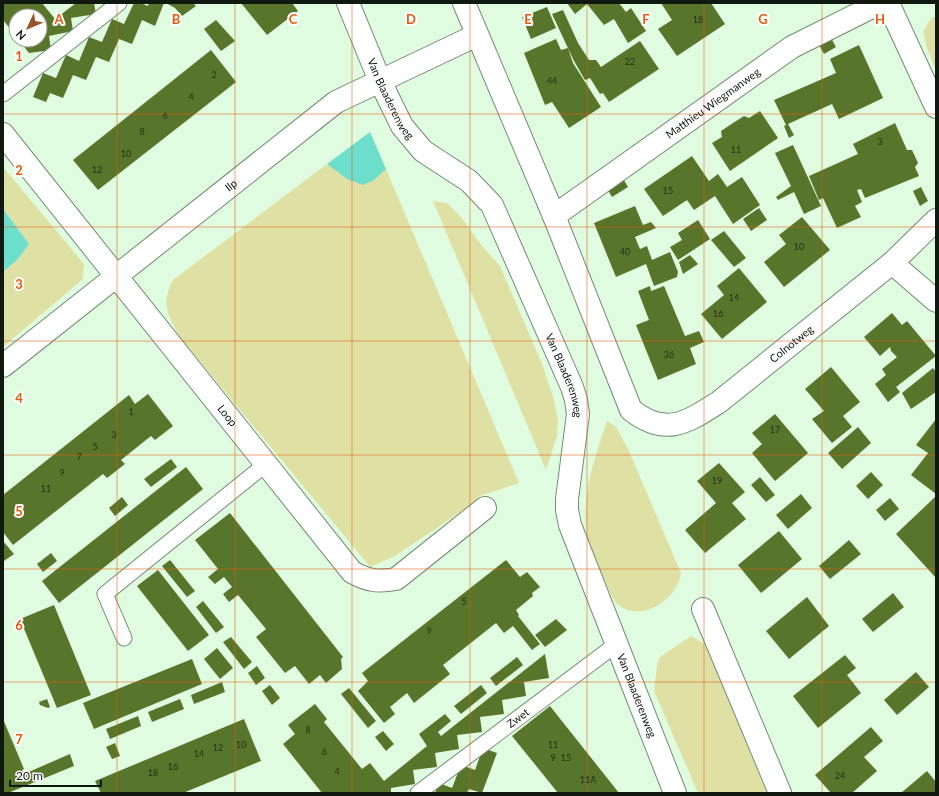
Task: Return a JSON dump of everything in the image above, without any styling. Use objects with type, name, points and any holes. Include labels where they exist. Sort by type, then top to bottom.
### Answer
[{"type":"street","name":"Van Blaaderenweg","points":[[348,3],[380,81],[402,126],[416,145],[436,161],[469,181],[492,205],[572,387],[578,414],[567,510],[570,525],[618,643],[675,793]]},
{"type":"street","name":"Matthieu Wiegmanweg","points":[[554,216],[792,47],[880,3]]},
{"type":"street","points":[[888,3],[936,107]]},
{"type":"street","points":[[468,5],[477,35],[554,216]]},
{"type":"street","name":"Ilp","points":[[3,366],[336,102],[477,35]]},
{"type":"street","name":"Loop","points":[[3,134],[352,572],[364,579],[378,582],[396,579],[485,508]]},
{"type":"street","name":"Colnotweg","points":[[554,216],[631,410],[643,419],[667,426],[679,425],[690,420],[719,402],[892,263],[936,220]]},
{"type":"street","points":[[892,263],[936,301]]},
{"type":"street","points":[[703,609],[780,793]]},
{"type":"lane","points":[[3,94],[119,3]]},
{"type":"lane","points":[[124,638],[105,594],[266,464]]},
{"type":"lane","name":"Zwet","points":[[418,793],[618,643]]},
{"type":"green space","points":[[932,17],[936,17],[936,71],[927,48],[923,31]]},
{"type":"green space","points":[[327,164],[347,179],[374,180],[386,169],[519,483],[480,496],[465,509],[395,556],[370,567],[179,336],[171,321],[166,303],[169,289],[173,280]]},
{"type":"green space","points":[[3,167],[84,264],[83,279],[3,347],[3,272],[18,259],[29,244],[3,209]]},
{"type":"green space","points":[[433,201],[447,203],[461,217],[482,246],[500,266],[543,366],[554,400],[558,420],[557,436],[546,470]]},
{"type":"green space","points":[[607,421],[616,427],[629,451],[681,573],[673,592],[665,600],[647,610],[626,610],[614,601],[588,539],[585,514],[588,487],[594,460]]},
{"type":"green space","points":[[691,636],[703,643],[708,651],[767,793],[698,793],[654,691],[657,665],[660,657]]},
{"type":"water","points":[[370,132],[386,169],[374,180],[363,185],[347,179],[327,164]]},
{"type":"water","points":[[3,209],[29,244],[18,259],[3,272]]},
{"type":"building","points":[[3,3],[42,3],[46,8],[8,8],[8,26],[3,20]]},
{"type":"building","points":[[76,3],[94,3],[96,14],[71,18],[73,31],[49,36],[51,50],[29,53],[25,48],[48,48],[48,10],[55,19]]},
{"type":"building","points":[[134,3],[140,3],[148,6],[149,3],[164,3],[155,26],[142,20],[132,44],[119,39],[109,62],[96,57],[86,80],[73,75],[63,98],[50,93],[46,102],[33,97],[43,73],[56,78],[66,55],[79,61],[89,37],[102,42],[112,19],[124,24]]},
{"type":"building","points":[[166,3],[193,3],[196,6],[182,16],[175,8]]},
{"type":"building","points":[[241,3],[292,3],[298,11],[267,35]]},
{"type":"building","points":[[567,3],[619,3],[626,12],[631,8],[646,31],[628,43],[614,19],[604,25],[587,4],[575,14]]},
{"type":"building","points":[[661,3],[711,3],[725,24],[677,56],[658,29],[672,20]]},
{"type":"building","points":[[547,7],[556,28],[531,39],[522,17]]},
{"type":"building","points":[[563,10],[578,43],[589,60],[596,60],[601,67],[640,41],[659,69],[609,102],[603,93],[600,94],[590,78],[585,80],[574,61],[552,14]]},
{"type":"building","points":[[216,20],[235,41],[221,51],[204,29]]},
{"type":"building","points":[[831,38],[836,47],[824,54],[819,45]]},
{"type":"building","points":[[556,39],[561,50],[568,48],[573,63],[601,107],[569,128],[552,102],[545,105],[524,53]]},
{"type":"building","points":[[859,45],[883,98],[839,119],[832,104],[788,124],[794,135],[789,138],[784,126],[786,125],[774,100],[836,73],[830,59]]},
{"type":"building","points":[[211,50],[236,82],[98,190],[73,160]]},
{"type":"building","points":[[760,111],[778,138],[730,171],[712,143],[722,137],[721,131],[733,123],[744,116],[749,118]]},
{"type":"building","points":[[895,123],[907,150],[912,150],[918,163],[915,167],[919,176],[865,198],[861,189],[857,190],[862,202],[855,206],[861,217],[837,228],[823,198],[819,200],[809,176],[858,154],[853,144]]},
{"type":"building","points":[[793,145],[821,206],[804,214],[794,192],[778,200],[776,197],[791,186],[775,153]]},
{"type":"building","points":[[692,156],[709,181],[718,174],[727,187],[742,177],[760,205],[733,224],[715,196],[694,210],[687,200],[663,216],[644,189]]},
{"type":"building","points":[[621,175],[628,187],[612,197],[605,185]]},
{"type":"building","points":[[921,187],[928,201],[920,206],[913,191]]},
{"type":"building","points":[[635,206],[643,225],[651,222],[656,228],[635,237],[640,249],[647,246],[652,260],[670,252],[678,272],[677,277],[654,286],[646,264],[616,277],[594,223]]},
{"type":"building","points":[[759,208],[767,220],[751,231],[743,219]]},
{"type":"building","points":[[802,217],[830,250],[784,287],[764,262],[786,244],[779,235]]},
{"type":"building","points":[[698,220],[710,239],[678,260],[670,247],[682,240],[678,233]]},
{"type":"building","points":[[724,231],[746,258],[734,267],[711,240]]},
{"type":"building","points":[[690,255],[698,264],[683,274],[679,262]]},
{"type":"building","points":[[739,268],[767,302],[722,339],[701,314],[724,295],[717,286]]},
{"type":"building","points":[[650,286],[651,291],[664,286],[685,336],[699,331],[704,342],[690,348],[696,364],[658,380],[636,325],[649,320],[638,291]]},
{"type":"building","points":[[892,313],[902,325],[907,321],[936,356],[896,387],[900,392],[888,402],[875,384],[886,375],[882,369],[897,357],[891,351],[890,347],[880,356],[864,337]]},
{"type":"building","points":[[831,367],[860,402],[843,416],[852,427],[832,443],[812,419],[824,411],[805,389]]},
{"type":"building","points":[[933,368],[936,372],[936,392],[911,409],[902,393]]},
{"type":"building","points":[[148,394],[173,426],[155,440],[151,436],[121,460],[125,464],[107,478],[103,474],[13,545],[3,532],[3,495],[129,395],[135,404]]},
{"type":"building","points":[[775,414],[808,453],[775,481],[752,453],[762,444],[752,433]]},
{"type":"building","points":[[936,419],[936,494],[911,475],[928,453],[916,445]]},
{"type":"building","points":[[858,427],[871,443],[842,469],[828,453]]},
{"type":"building","points":[[171,459],[177,467],[151,487],[144,479]]},
{"type":"building","points":[[719,463],[745,492],[732,503],[746,519],[705,553],[685,530],[716,503],[697,481]]},
{"type":"building","points":[[186,467],[203,489],[59,603],[42,581]]},
{"type":"building","points":[[871,472],[883,485],[868,499],[856,486]]},
{"type":"building","points":[[760,477],[775,495],[766,502],[751,485]]},
{"type":"building","points":[[801,494],[812,508],[788,529],[776,515]]},
{"type":"building","points":[[122,497],[128,505],[115,516],[109,508]]},
{"type":"building","points":[[935,497],[936,498],[936,578],[896,534]]},
{"type":"building","points":[[890,498],[899,509],[885,521],[876,510]]},
{"type":"building","points":[[230,513],[343,657],[341,659],[342,669],[326,683],[320,675],[309,684],[295,666],[285,673],[256,637],[266,629],[238,595],[229,602],[223,594],[232,587],[224,577],[215,584],[208,577],[218,569],[195,540]]},
{"type":"building","points":[[779,531],[802,559],[761,593],[738,565]]},
{"type":"building","points":[[849,540],[861,554],[830,579],[819,566]]},
{"type":"building","points":[[3,541],[14,554],[4,561],[3,560]]},
{"type":"building","points":[[51,553],[57,561],[43,572],[37,564]]},
{"type":"building","points":[[170,560],[195,591],[187,597],[162,566]]},
{"type":"building","points":[[506,560],[520,577],[527,572],[540,587],[532,593],[533,596],[516,610],[519,615],[518,616],[540,644],[532,650],[513,626],[504,633],[496,623],[443,665],[450,674],[414,703],[407,693],[390,707],[395,714],[384,723],[358,691],[368,681],[362,673]]},
{"type":"building","points":[[158,570],[209,635],[188,651],[137,586]]},
{"type":"building","points":[[893,593],[904,607],[873,632],[862,619]]},
{"type":"building","points":[[807,597],[829,626],[789,659],[766,631]]},
{"type":"building","points":[[203,601],[224,627],[216,633],[196,607]]},
{"type":"building","points":[[54,605],[91,695],[57,708],[20,619]]},
{"type":"building","points":[[556,619],[567,630],[545,647],[535,635]]},
{"type":"building","points":[[231,637],[252,662],[244,669],[223,642]]},
{"type":"building","points":[[217,648],[233,668],[220,679],[204,659]]},
{"type":"building","points":[[545,654],[549,678],[524,682],[526,696],[502,700],[504,714],[480,717],[482,732],[457,735],[459,749],[435,753],[437,767],[413,770],[415,784],[391,788],[391,793],[322,793],[283,744],[295,734],[288,725],[315,704],[327,719],[324,722],[362,769],[370,763],[384,781],[427,746],[419,734],[445,714],[451,721],[438,732],[441,736]]},
{"type":"building","points":[[845,655],[856,668],[847,675],[861,693],[818,728],[793,696]]},
{"type":"building","points":[[517,657],[523,665],[496,686],[490,678]]},
{"type":"building","points":[[192,659],[202,684],[94,729],[83,703]]},
{"type":"building","points":[[257,666],[265,678],[256,685],[248,673]]},
{"type":"building","points":[[916,672],[929,687],[897,715],[884,700]]},
{"type":"building","points":[[222,682],[225,692],[194,704],[191,695]]},
{"type":"building","points":[[270,685],[280,698],[272,705],[262,691]]},
{"type":"building","points":[[481,685],[487,693],[461,714],[454,706]]},
{"type":"building","points":[[349,688],[376,721],[368,728],[341,694]]},
{"type":"building","points":[[47,699],[50,707],[48,708],[40,705],[39,702]]},
{"type":"building","points":[[180,699],[184,709],[152,722],[148,712]]},
{"type":"building","points":[[550,706],[619,793],[558,793],[512,736]]},
{"type":"building","points":[[138,716],[141,726],[110,739],[106,729]]},
{"type":"building","points":[[3,719],[24,769],[22,770],[24,774],[70,754],[74,766],[8,793],[4,793]]},
{"type":"building","points":[[244,719],[261,761],[183,793],[101,793],[95,781]]},
{"type":"building","points":[[871,727],[883,741],[864,757],[877,771],[852,793],[831,793],[815,775]]},
{"type":"building","points":[[383,731],[394,744],[386,751],[375,737]]},
{"type":"building","points":[[115,743],[120,756],[112,759],[106,747]]},
{"type":"building","points":[[483,748],[497,753],[482,793],[469,789],[467,793],[435,793],[439,783],[452,788],[461,765],[475,770]]},
{"type":"building","points":[[927,771],[936,782],[936,793],[901,793]]}]
